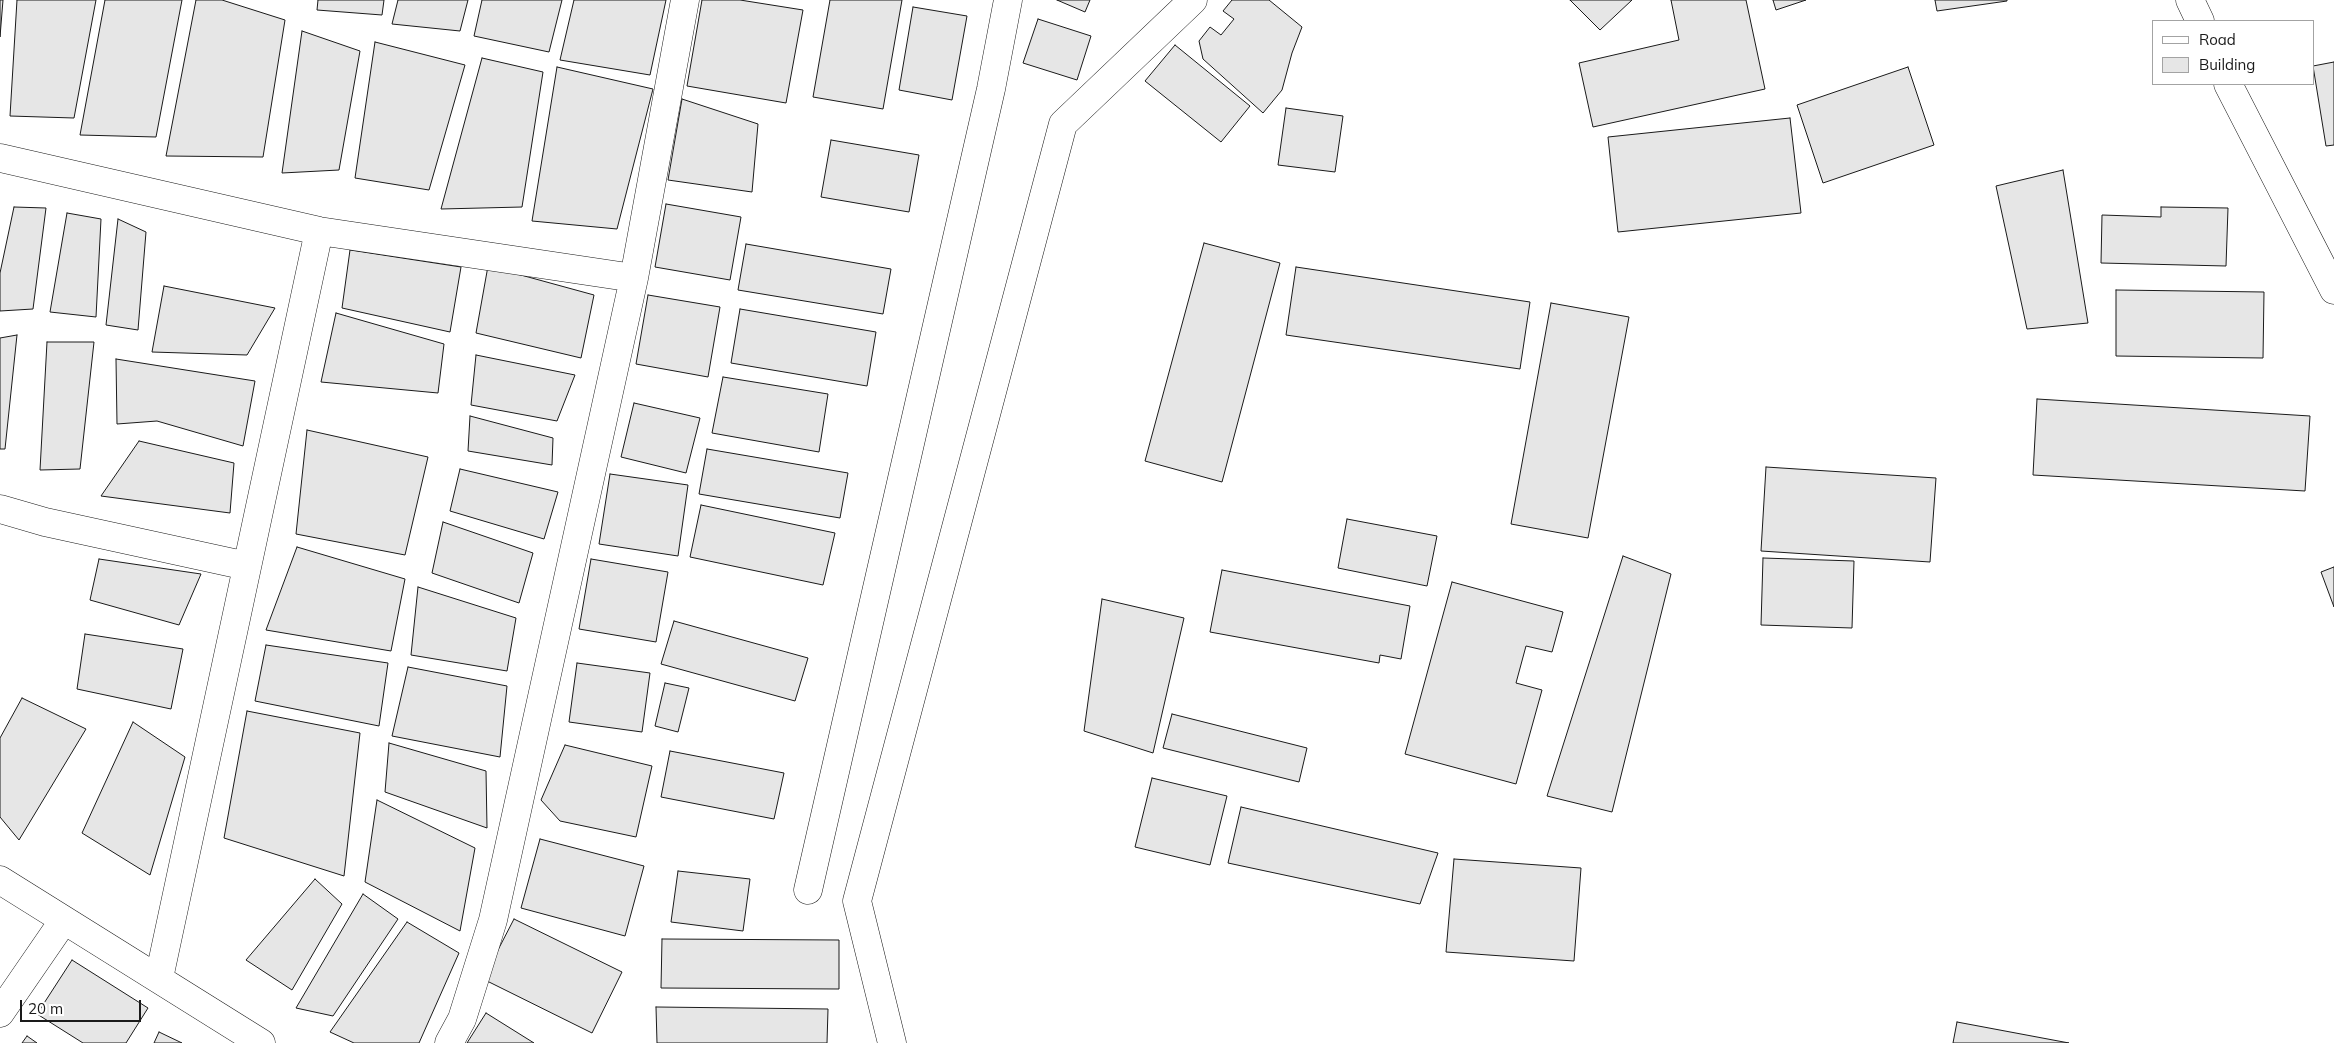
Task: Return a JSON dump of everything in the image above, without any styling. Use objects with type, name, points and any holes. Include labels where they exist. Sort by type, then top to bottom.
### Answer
[{"type":"street","points":[[449,1043],[462,1019],[493,920],[634,278],[685,0]]},
{"type":"street","points":[[808,890],[991,89],[1008,0]]},
{"type":"street","points":[[892,1043],[857,901],[1063,124],[1193,0]]},
{"type":"street","points":[[2190,0],[2200,20]]},
{"type":"street","points":[[2229,85],[2334,290]]},
{"type":"street","points":[[0,158],[319,231],[634,278]]},
{"type":"street","points":[[159,978],[319,231]]},
{"type":"street","points":[[0,510],[45,522],[247,566]]},
{"type":"street","points":[[0,880],[261,1043]]},
{"type":"street","points":[[0,1013],[64,920]]},
{"type":"building","points":[[0,0],[3,0],[0,37]]},
{"type":"building","points":[[17,0],[96,0],[74,118],[10,116]]},
{"type":"building","points":[[105,0],[182,0],[156,137],[80,135]]},
{"type":"building","points":[[196,0],[222,0],[285,20],[263,157],[166,156]]},
{"type":"building","points":[[318,0],[384,0],[382,15],[317,10]]},
{"type":"building","points":[[398,0],[468,0],[460,31],[392,24]]},
{"type":"building","points":[[482,0],[562,0],[549,52],[474,36]]},
{"type":"building","points":[[574,0],[666,0],[650,75],[560,60]]},
{"type":"building","points":[[702,0],[740,0],[803,10],[786,103],[687,86]]},
{"type":"building","points":[[830,0],[902,0],[883,109],[813,97]]},
{"type":"building","points":[[1057,0],[1090,0],[1085,12]]},
{"type":"building","points":[[1232,0],[1269,0],[1302,27],[1292,53],[1282,90],[1263,113],[1203,59],[1199,41],[1210,27],[1221,35],[1234,19],[1223,11]]},
{"type":"building","points":[[1570,0],[1632,0],[1600,30]]},
{"type":"building","points":[[1671,0],[1746,0],[1765,89],[1593,127],[1579,63],[1679,40]]},
{"type":"building","points":[[1773,0],[1806,0],[1776,10]]},
{"type":"building","points":[[1935,0],[2007,0],[2007,1],[1937,11]]},
{"type":"building","points":[[913,7],[967,16],[952,100],[899,90]]},
{"type":"building","points":[[1038,19],[1091,36],[1077,80],[1023,63]]},
{"type":"building","points":[[302,31],[360,51],[339,170],[282,173]]},
{"type":"building","points":[[375,42],[465,65],[429,190],[355,178]]},
{"type":"building","points":[[1175,45],[1250,106],[1221,142],[1145,81]]},
{"type":"building","points":[[482,58],[543,72],[522,207],[441,209]]},
{"type":"building","points":[[2334,62],[2334,145],[2326,146],[2314,66]]},
{"type":"building","points":[[557,67],[653,89],[617,229],[532,221]]},
{"type":"building","points":[[1908,67],[1934,145],[1823,183],[1797,105]]},
{"type":"building","points":[[682,99],[758,124],[752,192],[668,180]]},
{"type":"building","points":[[1286,108],[1343,116],[1335,172],[1278,165]]},
{"type":"building","points":[[1790,118],[1801,213],[1618,232],[1608,137]]},
{"type":"building","points":[[831,140],[919,155],[909,212],[821,197]]},
{"type":"building","points":[[2063,170],[2088,323],[2027,329],[1996,186]]},
{"type":"building","points":[[666,204],[741,217],[730,280],[655,267]]},
{"type":"building","points":[[14,207],[46,208],[33,309],[0,311],[0,273]]},
{"type":"building","points":[[2161,207],[2228,208],[2226,266],[2101,263],[2102,215],[2161,217]]},
{"type":"building","points":[[67,213],[101,219],[96,317],[50,312]]},
{"type":"building","points":[[118,219],[146,232],[138,330],[106,325]]},
{"type":"building","points":[[1204,243],[1280,263],[1222,482],[1145,461]]},
{"type":"building","points":[[746,244],[891,269],[883,314],[738,290]]},
{"type":"building","points":[[350,250],[461,267],[450,332],[342,308]]},
{"type":"building","points":[[488,266],[594,295],[581,358],[476,333]]},
{"type":"building","points":[[1296,267],[1530,302],[1520,369],[1286,335]]},
{"type":"building","points":[[164,286],[275,308],[247,355],[152,352]]},
{"type":"building","points":[[2116,290],[2264,292],[2263,358],[2116,356]]},
{"type":"building","points":[[648,295],[720,307],[708,377],[636,364]]},
{"type":"building","points":[[1551,303],[1629,317],[1588,538],[1511,524]]},
{"type":"building","points":[[740,309],[876,332],[867,386],[731,363]]},
{"type":"building","points":[[336,313],[444,344],[438,393],[321,382]]},
{"type":"building","points":[[17,335],[5,449],[0,449],[0,338]]},
{"type":"building","points":[[47,342],[94,342],[80,469],[40,470]]},
{"type":"building","points":[[476,355],[575,375],[557,421],[471,405]]},
{"type":"building","points":[[116,359],[255,381],[243,446],[157,421],[117,424]]},
{"type":"building","points":[[723,377],[828,394],[819,452],[712,433]]},
{"type":"building","points":[[2037,399],[2310,416],[2305,491],[2033,475]]},
{"type":"building","points":[[634,403],[700,418],[686,473],[621,457]]},
{"type":"building","points":[[470,416],[553,438],[552,465],[468,451]]},
{"type":"building","points":[[307,430],[428,457],[405,555],[296,534]]},
{"type":"building","points":[[139,441],[234,463],[230,513],[101,496]]},
{"type":"building","points":[[707,449],[848,473],[840,518],[699,494]]},
{"type":"building","points":[[1766,467],[1936,478],[1930,562],[1761,551]]},
{"type":"building","points":[[460,469],[558,492],[544,539],[450,511]]},
{"type":"building","points":[[610,474],[688,485],[678,556],[599,544]]},
{"type":"building","points":[[701,505],[835,533],[823,585],[690,557]]},
{"type":"building","points":[[1347,519],[1437,536],[1427,586],[1338,568]]},
{"type":"building","points":[[443,522],[533,553],[519,603],[432,573]]},
{"type":"building","points":[[297,547],[405,579],[391,651],[266,630]]},
{"type":"building","points":[[1623,556],[1671,574],[1612,812],[1547,796]]},
{"type":"building","points":[[1763,558],[1854,561],[1852,628],[1761,625]]},
{"type":"building","points":[[99,559],[201,574],[179,625],[90,600]]},
{"type":"building","points":[[591,559],[668,572],[656,642],[579,629]]},
{"type":"building","points":[[2334,567],[2334,607],[2321,572]]},
{"type":"building","points":[[1222,570],[1410,606],[1401,659],[1380,655],[1379,663],[1210,632]]},
{"type":"building","points":[[1452,582],[1563,612],[1552,652],[1526,646],[1516,683],[1542,690],[1516,784],[1405,754]]},
{"type":"building","points":[[418,587],[516,618],[507,671],[411,655]]},
{"type":"building","points":[[1102,599],[1184,618],[1153,753],[1084,731]]},
{"type":"building","points":[[674,621],[808,658],[795,701],[661,664]]},
{"type":"building","points":[[85,634],[183,649],[171,709],[77,689]]},
{"type":"building","points":[[266,645],[388,663],[379,726],[255,701]]},
{"type":"building","points":[[577,663],[650,673],[642,732],[569,722]]},
{"type":"building","points":[[408,667],[507,686],[500,757],[392,736]]},
{"type":"building","points":[[665,683],[689,688],[678,732],[655,726]]},
{"type":"building","points":[[22,698],[86,729],[19,840],[0,817],[0,738]]},
{"type":"building","points":[[247,711],[360,733],[344,876],[224,838]]},
{"type":"building","points":[[1172,714],[1307,748],[1299,782],[1163,748]]},
{"type":"building","points":[[133,722],[185,757],[150,875],[82,833]]},
{"type":"building","points":[[389,743],[486,771],[487,828],[385,792]]},
{"type":"building","points":[[565,745],[652,766],[636,837],[560,821],[541,800]]},
{"type":"building","points":[[670,751],[784,773],[774,819],[661,797]]},
{"type":"building","points":[[1152,778],[1227,796],[1210,865],[1135,847]]},
{"type":"building","points":[[377,800],[475,848],[460,931],[365,882]]},
{"type":"building","points":[[1241,807],[1438,853],[1420,904],[1228,863]]},
{"type":"building","points":[[540,839],[644,866],[625,936],[521,908]]},
{"type":"building","points":[[1454,859],[1581,868],[1574,961],[1446,952]]},
{"type":"building","points":[[678,871],[750,879],[743,931],[671,922]]},
{"type":"building","points":[[315,879],[342,904],[292,990],[246,960]]},
{"type":"building","points":[[363,894],[398,919],[333,1016],[296,1008]]},
{"type":"building","points":[[514,919],[622,972],[592,1033],[483,979]]},
{"type":"building","points":[[407,922],[459,953],[419,1043],[354,1043],[330,1032]]},
{"type":"building","points":[[662,939],[839,940],[839,989],[661,988]]},
{"type":"building","points":[[72,960],[148,1008],[126,1043],[83,1043],[37,1014]]},
{"type":"building","points":[[656,1007],[828,1009],[827,1043],[657,1043]]},
{"type":"building","points":[[486,1013],[534,1043],[467,1043]]},
{"type":"building","points":[[1957,1022],[2069,1043],[1953,1043]]},
{"type":"building","points":[[159,1032],[182,1043],[154,1043]]},
{"type":"building","points":[[27,1036],[37,1043],[22,1043]]}]
